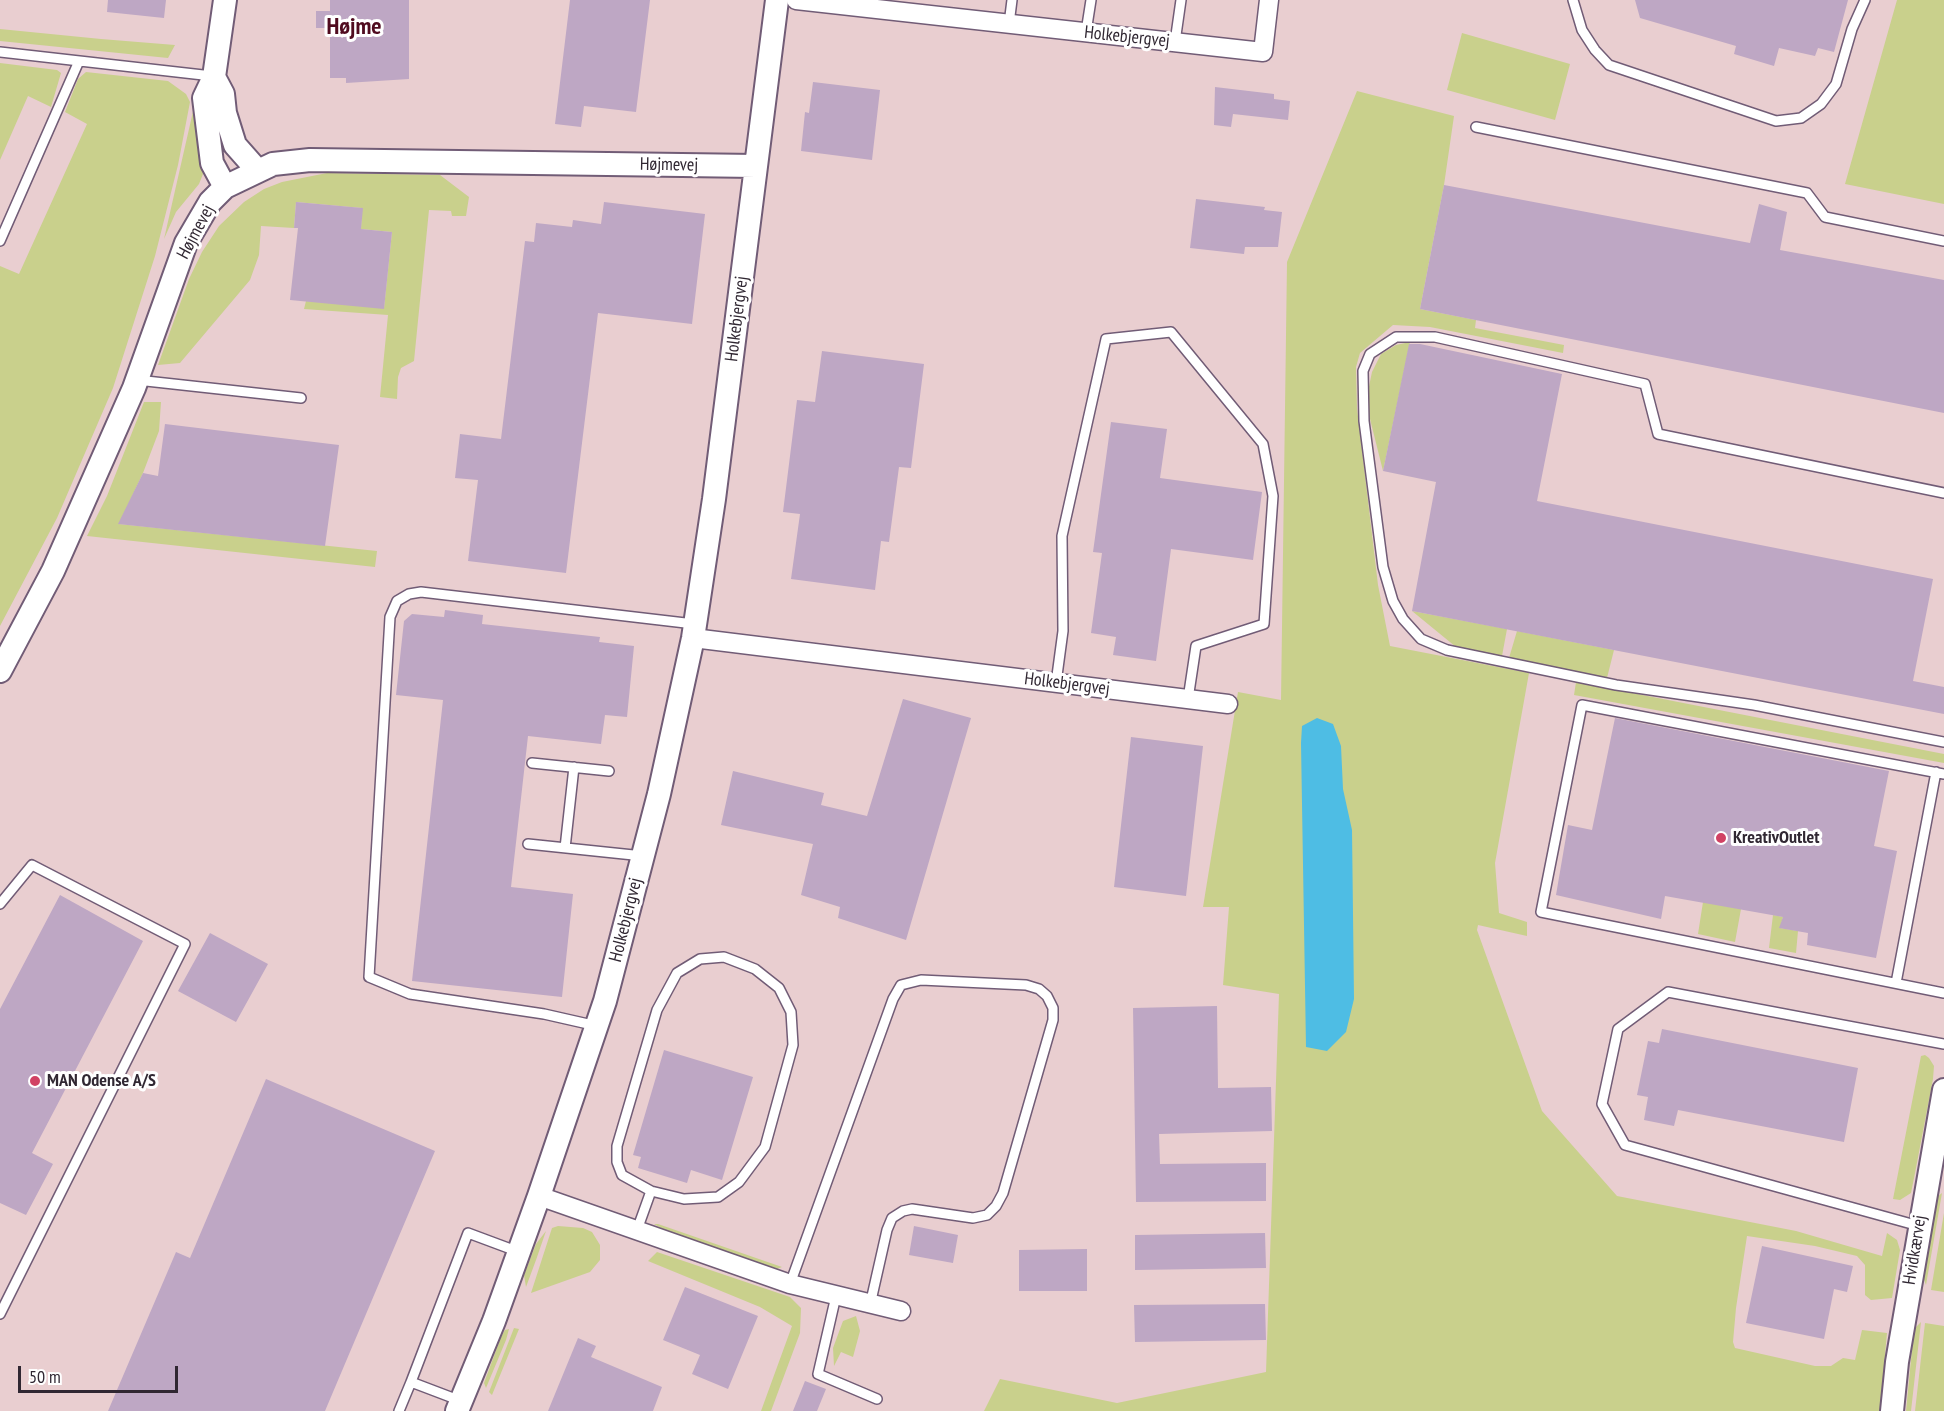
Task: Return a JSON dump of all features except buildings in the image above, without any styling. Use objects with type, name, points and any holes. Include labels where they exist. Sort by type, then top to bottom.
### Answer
[{"type":"street","points":[[225,0],[214,77],[204,98],[205,123],[212,163],[225,187]]},
{"type":"street","name":"Holkebjergvej","points":[[459,1406],[519,1252],[597,1026],[643,856],[694,631],[714,499],[777,0]]},
{"type":"street","name":"Holkebjergvej","points":[[796,0],[1263,52],[1269,0]]},
{"type":"street","points":[[214,77],[223,94],[225,113],[235,145],[258,171]]},
{"type":"street","name":"Højmevej","points":[[0,671],[53,571],[137,380],[186,243],[210,202],[225,187],[273,164],[310,160],[756,166]]},
{"type":"street","name":"Holkebjergvej","points":[[694,631],[1056,683],[1228,704]]},
{"type":"street","name":"Hvidkærvej","points":[[1892,1411],[1897,1362],[1919,1226],[1944,1090]]},
{"type":"street","points":[[539,1196],[790,1284],[901,1311]]},
{"type":"lane","points":[[1009,24],[1012,0]]},
{"type":"lane","points":[[1086,32],[1091,0]]},
{"type":"lane","points":[[1175,42],[1181,0]]},
{"type":"lane","points":[[1573,0],[1582,30],[1595,50],[1609,64],[1776,121],[1801,118],[1821,104],[1836,84],[1852,29],[1865,0]]},
{"type":"lane","points":[[0,52],[214,77]]},
{"type":"lane","points":[[0,241],[78,61]]},
{"type":"lane","points":[[1476,127],[1807,193],[1825,217],[1944,241]]},
{"type":"lane","points":[[1056,683],[1063,631],[1062,536],[1107,339],[1171,332],[1263,444],[1273,496],[1264,624],[1196,646],[1188,699]]},
{"type":"lane","points":[[1944,493],[1658,434],[1645,384],[1435,337],[1396,337],[1370,354],[1363,371],[1364,421],[1383,567],[1393,601],[1403,619],[1421,639],[1447,650],[1616,685],[1754,705],[1944,742]]},
{"type":"lane","points":[[137,380],[301,398]]},
{"type":"lane","points":[[597,1026],[544,1014],[410,994],[369,977],[390,617],[397,601],[409,594],[421,592],[694,631]]},
{"type":"lane","points":[[1896,983],[1940,773],[1582,705],[1541,912],[1944,993]]},
{"type":"lane","points":[[532,763],[609,771]]},
{"type":"lane","points":[[565,848],[574,767]]},
{"type":"lane","points":[[528,844],[643,856]]},
{"type":"lane","points":[[0,904],[32,865],[185,944],[0,1314]]},
{"type":"lane","points":[[724,957],[755,969],[779,988],[791,1012],[793,1045],[765,1147],[739,1182],[718,1197],[684,1199],[651,1191],[622,1175],[617,1162],[617,1146],[657,1010],[677,973],[700,959],[724,957]]},
{"type":"lane","points":[[790,1284],[893,999],[902,985],[921,980],[1026,985],[1039,989],[1047,996],[1053,1008],[1053,1020],[1003,1193],[996,1206],[987,1215],[974,1218],[912,1209],[903,1211],[892,1218],[886,1230],[870,1305]]},
{"type":"lane","points":[[1919,1226],[1625,1145],[1602,1104],[1618,1029],[1668,992],[1944,1044]]},
{"type":"lane","points":[[637,1230],[651,1191]]},
{"type":"lane","points":[[399,1411],[468,1233],[519,1252]]},
{"type":"lane","points":[[836,1296],[818,1374],[877,1399]]},
{"type":"lane","points":[[411,1382],[459,1406]]},
{"type":"shaded area","points":[[0,0],[1944,0],[1944,1411],[0,1411]]},
{"type":"green space","points":[[1897,0],[1944,0],[1944,204],[1845,184]]},
{"type":"green space","points":[[0,29],[175,45],[168,58],[0,41]]},
{"type":"green space","points":[[1462,33],[1570,64],[1555,120],[1447,90]]},
{"type":"green space","points":[[0,63],[57,70],[61,73],[51,107],[28,96],[0,160]]},
{"type":"green space","points":[[86,72],[168,81],[186,94],[190,102],[178,165],[155,256],[113,388],[57,518],[0,626],[0,266],[19,274],[87,124],[65,112],[78,79]]},
{"type":"green space","points":[[1357,91],[1454,116],[1444,185],[1420,309],[1476,320],[1475,328],[1564,345],[1563,353],[1430,327],[1393,325],[1360,353],[1356,367],[1357,408],[1378,585],[1390,646],[1529,673],[1495,863],[1499,913],[1527,922],[1527,936],[1478,925],[1477,930],[1542,1111],[1617,1196],[1796,1231],[1882,1256],[1887,1233],[1897,1240],[1900,1250],[1892,1298],[1871,1300],[1865,1295],[1865,1265],[1857,1256],[1815,1246],[1747,1236],[1736,1308],[1733,1342],[1735,1348],[1815,1366],[1831,1366],[1843,1358],[1855,1360],[1862,1330],[1887,1333],[1880,1411],[984,1411],[1000,1379],[1117,1403],[1266,1372],[1279,994],[1223,985],[1229,907],[1203,907],[1238,692],[1281,700],[1287,262]]},
{"type":"green space","points":[[194,107],[203,174],[199,184],[176,212],[164,239]]},
{"type":"green space","points":[[327,173],[440,175],[469,197],[466,216],[452,216],[451,211],[429,210],[414,361],[401,368],[398,377],[397,399],[380,397],[388,315],[304,309],[306,301],[384,308],[392,232],[361,229],[362,208],[296,202],[294,228],[261,226],[259,255],[250,280],[180,363],[158,365],[189,279],[202,252],[219,226],[244,202],[264,189],[282,182]]},
{"type":"green space","points":[[1410,342],[1383,471],[1370,419],[1367,396],[1372,372],[1381,354],[1396,345]]},
{"type":"green space","points":[[144,402],[161,402],[159,431],[143,473],[119,524],[377,551],[375,567],[87,536],[107,496]]},
{"type":"green space","points":[[1412,611],[1507,629],[1502,656],[1456,647]]},
{"type":"green space","points":[[1517,631],[1614,650],[1607,678],[1509,658]]},
{"type":"green space","points":[[1576,682],[1944,754],[1944,763],[1574,695]]},
{"type":"green space","points":[[1703,902],[1741,909],[1735,942],[1698,934]]},
{"type":"green space","points":[[1773,915],[1783,917],[1780,928],[1798,931],[1796,953],[1769,948]]},
{"type":"green space","points":[[1925,1055],[1934,1066],[1933,1079],[1911,1193],[1900,1200],[1893,1199],[1921,1056]]},
{"type":"green space","points":[[1942,1193],[1926,1285],[1923,1277],[1934,1207],[1937,1197]]},
{"type":"green space","points":[[1944,1213],[1944,1292],[1931,1290]]},
{"type":"green space","points":[[654,1224],[782,1267],[777,1269],[761,1265],[668,1232]]},
{"type":"green space","points":[[558,1226],[583,1228],[592,1232],[600,1245],[600,1260],[590,1272],[531,1293],[552,1228]]},
{"type":"green space","points":[[546,1231],[526,1287],[524,1275],[536,1244]]},
{"type":"green space","points":[[657,1252],[790,1297],[801,1308],[800,1333],[771,1411],[761,1411],[792,1326],[760,1307],[648,1261]]},
{"type":"green space","points":[[856,1316],[860,1331],[853,1357],[841,1352],[834,1366],[833,1348],[843,1321]]},
{"type":"green space","points":[[1921,1322],[1911,1411],[1906,1411],[1914,1329]]},
{"type":"green space","points":[[1925,1323],[1944,1326],[1944,1411],[1915,1411]]},
{"type":"green space","points":[[514,1328],[519,1329],[492,1395],[489,1392]]},
{"type":"green space","points":[[509,1329],[486,1388],[484,1383],[501,1337],[505,1330]]},
{"type":"water","points":[[1317,718],[1333,724],[1341,746],[1343,789],[1352,830],[1354,999],[1346,1032],[1327,1051],[1306,1047],[1301,743],[1302,726]]},
{"type":"place","name":"KreativOutlet","points":[[1721,838]]},
{"type":"place","name":"MAN Odense A/S","points":[[35,1081]]},
{"type":"district","name":"Højme","points":[[354,27]]}]
